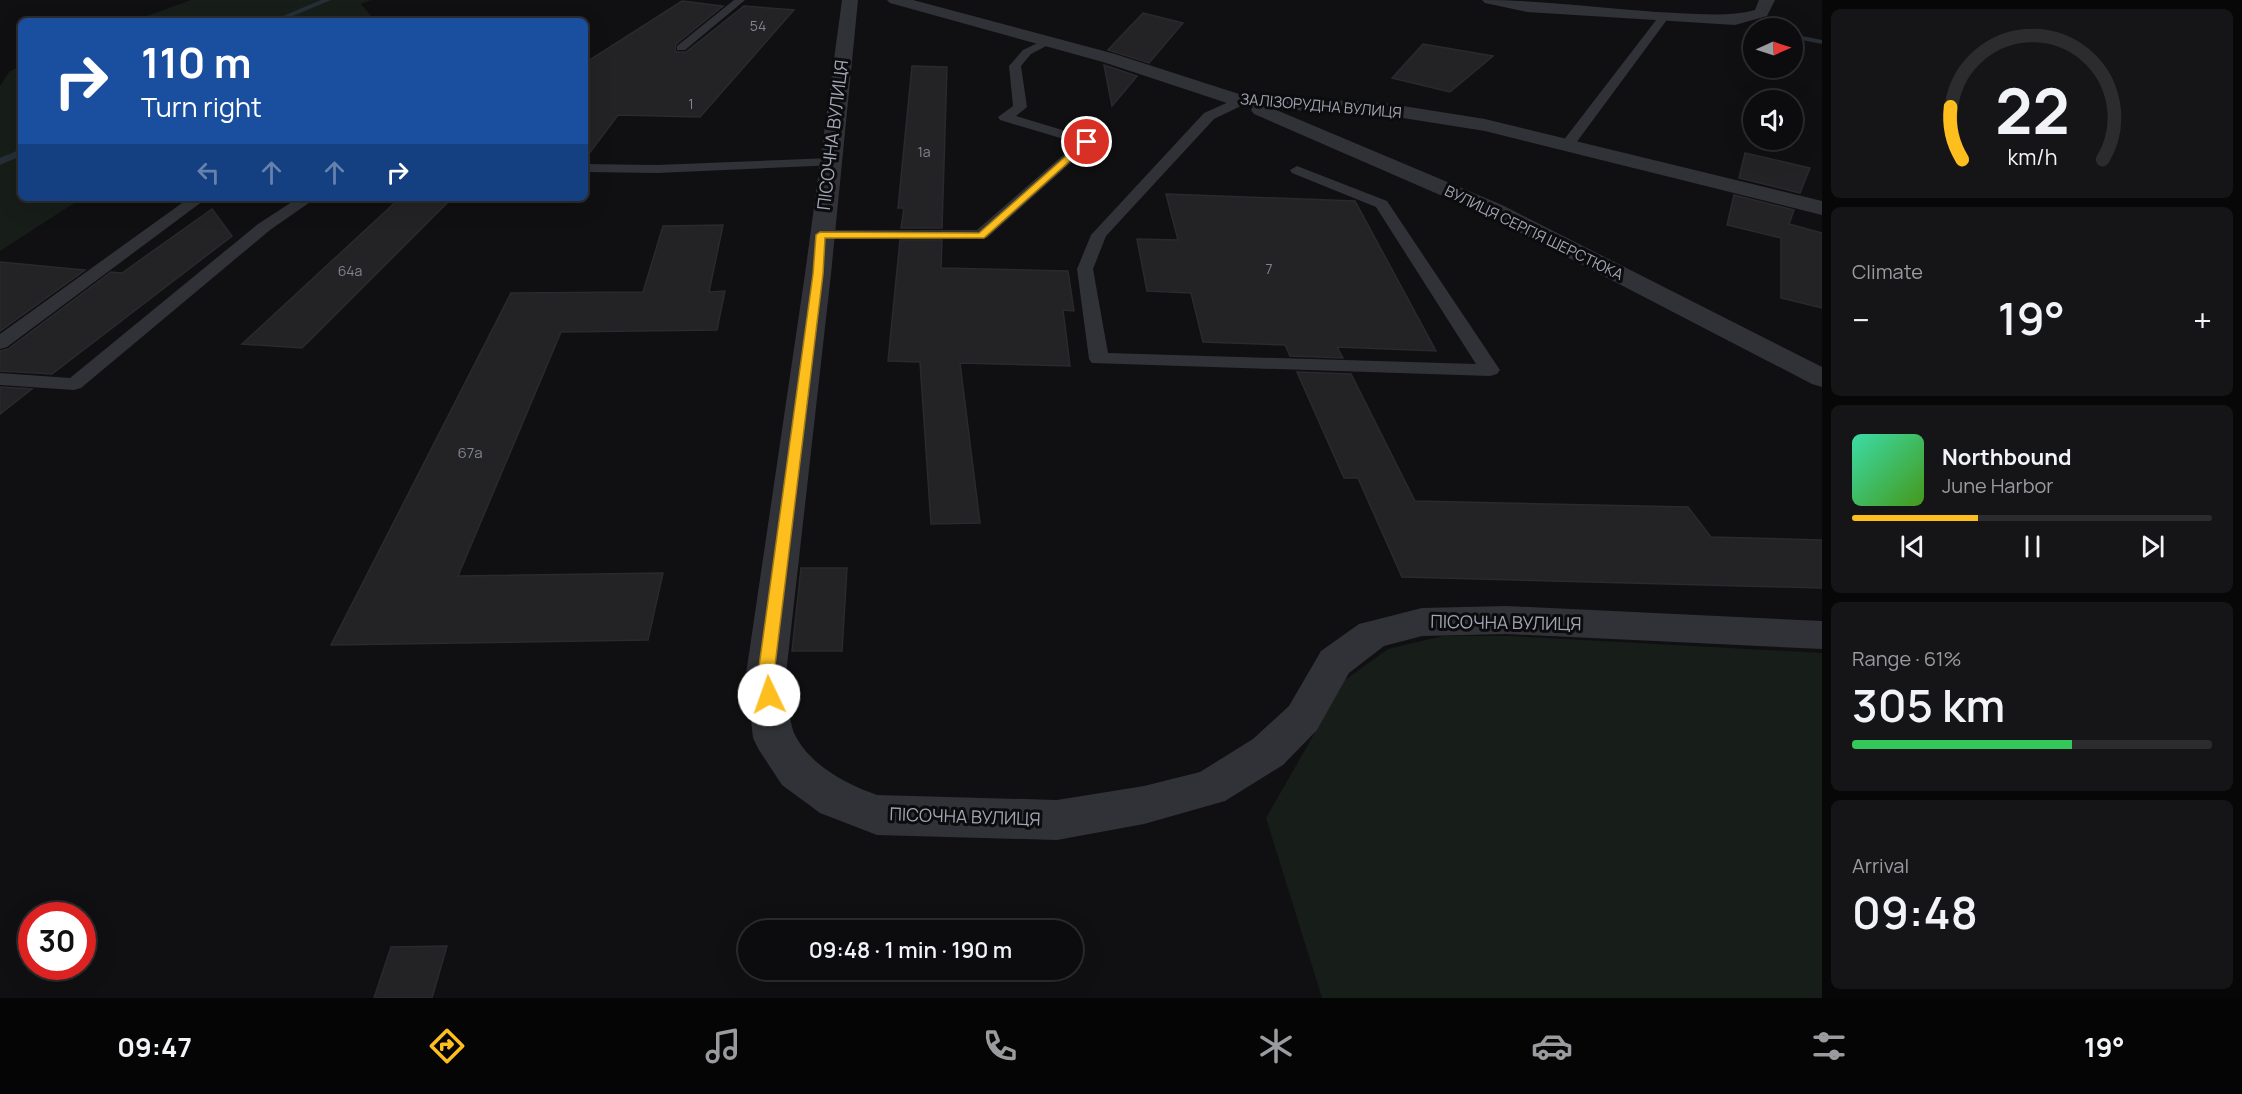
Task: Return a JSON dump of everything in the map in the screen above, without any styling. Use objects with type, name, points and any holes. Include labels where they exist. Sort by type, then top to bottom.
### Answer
[{"type":"street","name":"ПІСОЧНА ВУЛИЦЯ","points":[[850,0],[820,235],[818,274],[766,674],[774,738],[798,772],[835,799],[877,815],[1057,820],[1144,805],[1210,788],[1268,752],[1304,718],[1335,662],[1372,634],[1422,622],[1506,620],[1822,635]]},
{"type":"street","name":"ЗАЛІЗОРУДНА ВУЛИЦЯ","points":[[895,0],[1109,58],[1240,101],[1384,109],[1485,125],[1822,208]]},
{"type":"street","points":[[1490,0],[1527,7],[1664,18],[1735,20],[1761,13],[1767,0]]},
{"type":"street","name":"ВУЛИЦЯ СЕРГІЯ ШЕРСТЮКА","points":[[1240,101],[1494,210],[1822,378]]},
{"type":"lane","points":[[681,48],[740,0]]},
{"type":"lane","points":[[1568,144],[1664,18]]},
{"type":"lane","points":[[820,235],[981,236],[1087,142],[1005,117],[1020,107],[1015,66],[1028,52],[1048,41]]},
{"type":"lane","points":[[1240,101],[1209,116],[1099,235],[1085,269],[1099,359],[1490,370],[1382,204],[1297,170]]},
{"type":"lane","points":[[588,168],[657,169],[831,162]]},
{"type":"lane","points":[[0,343],[195,201]]},
{"type":"lane","points":[[0,379],[74,384],[264,227],[303,201]]},
{"type":"shaded area","points":[[191,0],[371,0],[361,4],[372,17],[368,18],[141,18]]},
{"type":"shaded area","points":[[18,67],[18,201],[77,201],[0,251],[0,86],[10,71]]},
{"type":"shaded area","points":[[1443,636],[1512,636],[1822,653],[1822,998],[1322,998],[1266,818],[1345,680],[1388,649]]},
{"type":"building","points":[[682,1],[723,6],[676,44],[677,52],[686,52],[744,6],[794,10],[700,117],[618,115],[588,155],[588,61]]},
{"type":"building","points":[[1143,13],[1183,23],[1149,63],[1108,50]]},
{"type":"building","points":[[1423,44],[1493,56],[1450,92],[1392,78]]},
{"type":"building","points":[[1104,65],[1137,76],[1112,106]]},
{"type":"building","points":[[912,66],[947,67],[942,228],[901,228],[904,208],[898,208]]},
{"type":"building","points":[[1745,153],[1810,168],[1800,193],[1739,178]]},
{"type":"building","points":[[1166,194],[1355,201],[1436,351],[1337,347],[1343,358],[1290,356],[1285,345],[1203,342],[1191,293],[1147,291],[1137,239],[1178,240]]},
{"type":"building","points":[[1734,195],[1794,210],[1789,224],[1822,233],[1822,308],[1781,298],[1781,238],[1727,225]]},
{"type":"building","points":[[397,201],[449,201],[302,348],[242,344]]},
{"type":"building","points":[[212,209],[232,236],[52,374],[0,371],[0,351],[8,349],[111,272],[122,273]]},
{"type":"building","points":[[723,225],[709,292],[725,291],[717,330],[561,332],[458,576],[663,573],[648,640],[331,645],[511,293],[643,292],[663,226]]},
{"type":"building","points":[[900,240],[942,240],[941,268],[1068,271],[1074,311],[1063,310],[1070,366],[960,363],[980,523],[931,524],[920,362],[888,361]]},
{"type":"building","points":[[0,262],[85,270],[0,331]]},
{"type":"building","points":[[1297,372],[1351,374],[1415,501],[1688,507],[1711,537],[1822,540],[1822,588],[1402,577],[1358,478],[1344,478]]},
{"type":"building","points":[[0,387],[32,389],[0,414]]},
{"type":"building","points":[[801,568],[847,568],[842,651],[792,651]]},
{"type":"building","points":[[447,946],[432,998],[374,998],[391,947]]},
{"type":"waterway","points":[[282,18],[327,0]]},
{"type":"waterway","points":[[1803,38],[1822,42]]},
{"type":"waterway","points":[[0,162],[18,153]]},
{"type":"route","points":[[769,695],[766,674],[818,274],[820,235],[981,236],[1087,142]]}]
